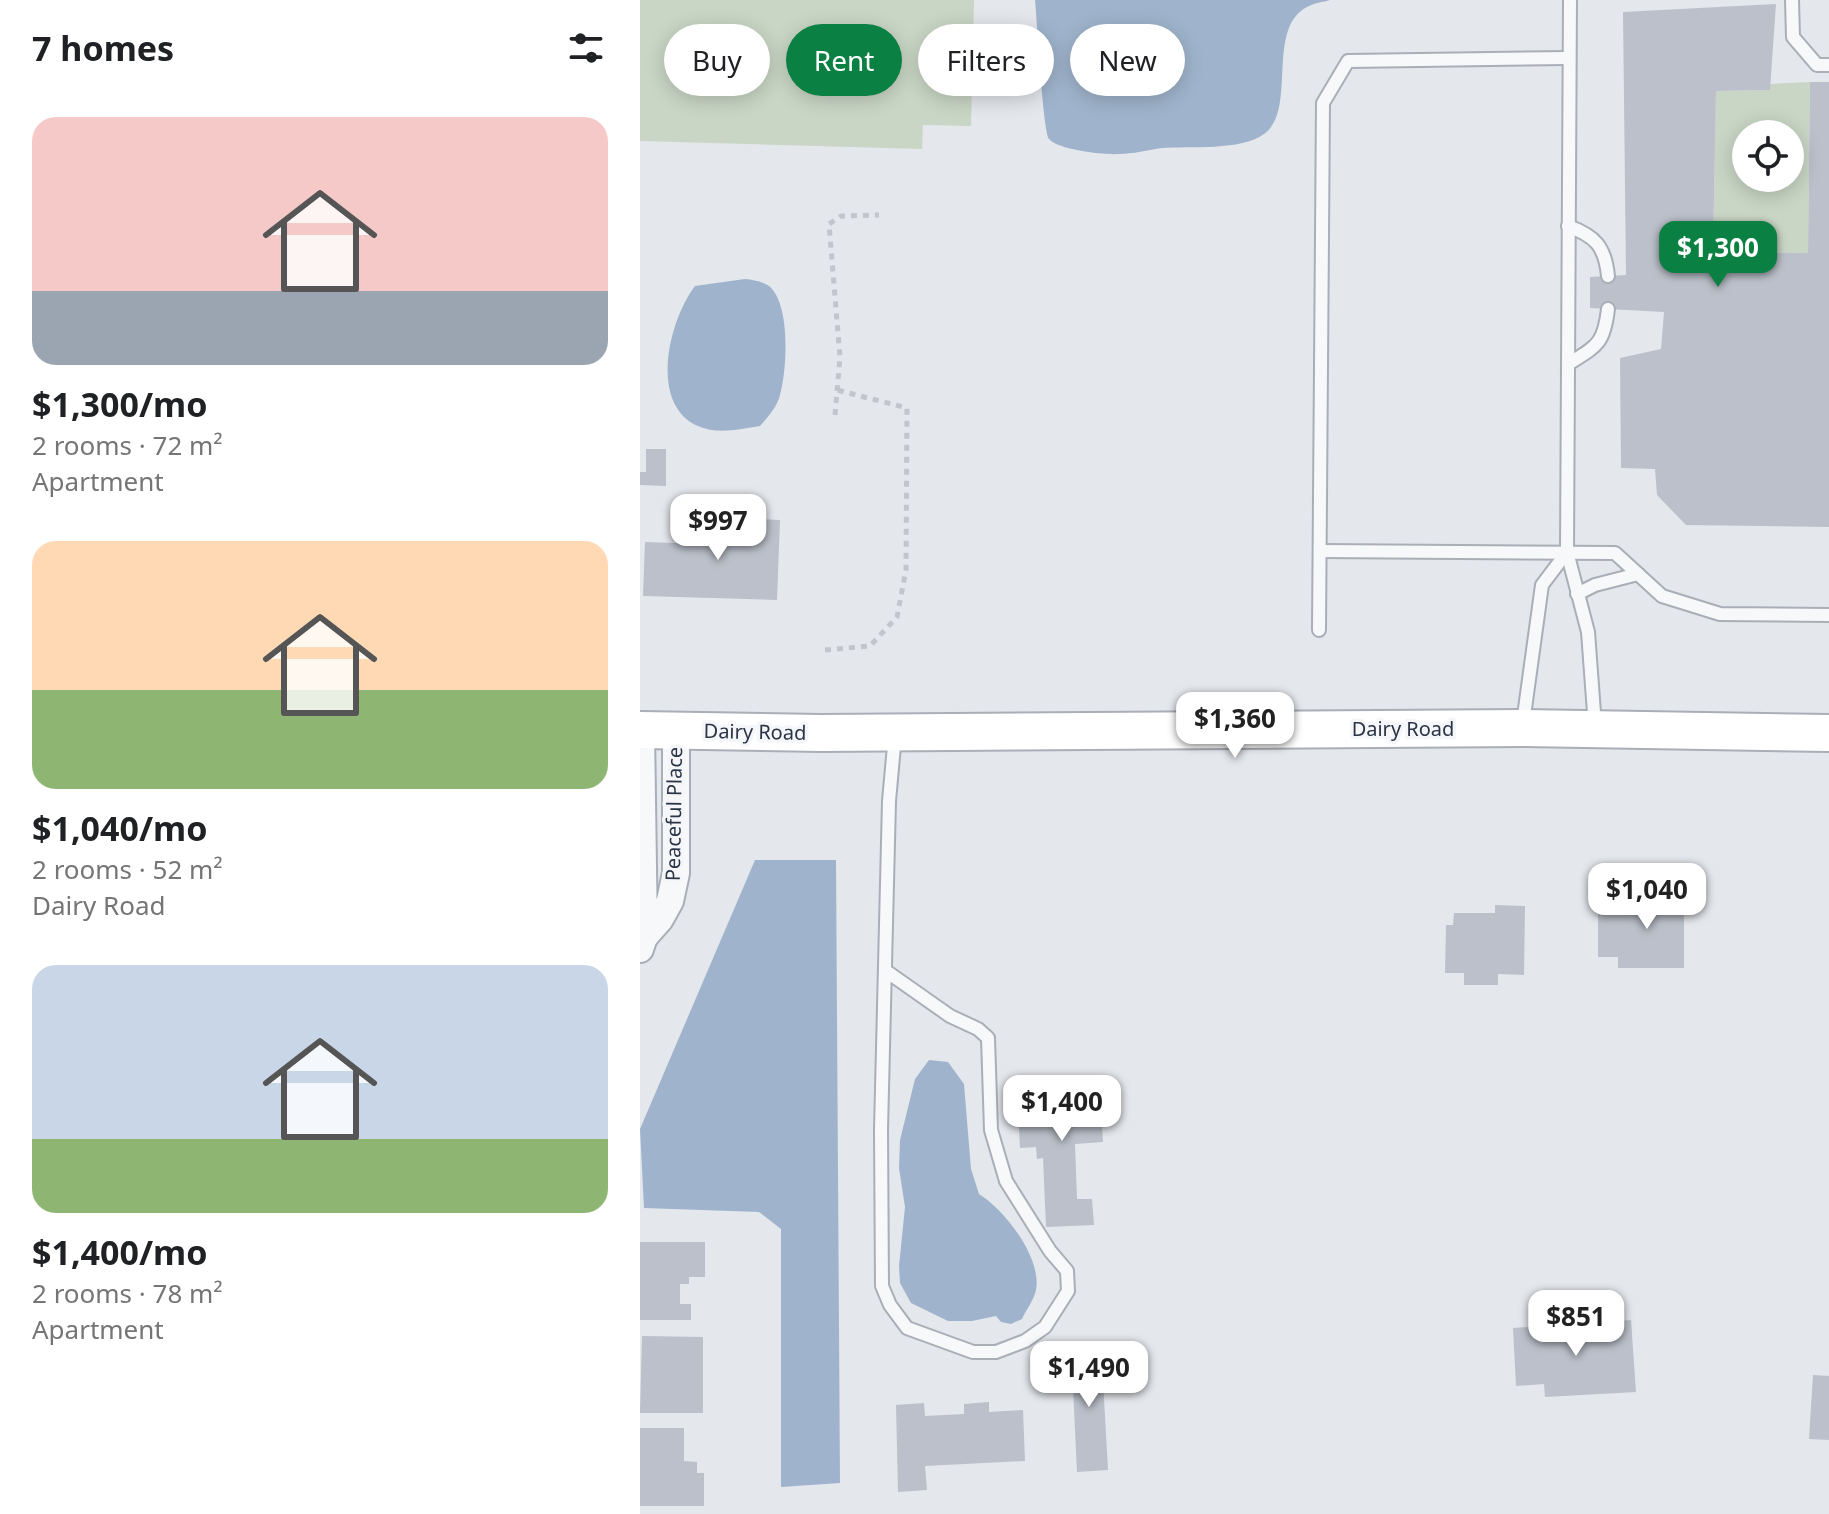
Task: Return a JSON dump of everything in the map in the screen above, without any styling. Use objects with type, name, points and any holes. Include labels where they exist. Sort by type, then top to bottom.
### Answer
[{"type":"street","name":"Dairy Road","points":[[652,730],[895,732],[1523,728],[1829,733]]},
{"type":"street","name":"Peaceful Place","points":[[642,943],[652,730]]},
{"type":"lane","points":[[1570,0],[1567,552],[1588,632],[1595,729]]},
{"type":"lane","points":[[1792,0],[1793,37],[1817,65],[1829,65]]},
{"type":"lane","points":[[1319,630],[1323,103],[1348,61],[1568,58]]},
{"type":"lane","points":[[1568,226],[1590,234],[1606,259],[1608,276]]},
{"type":"lane","points":[[1568,364],[1599,345],[1606,328],[1608,309]]},
{"type":"lane","points":[[1320,551],[1615,553],[1662,596],[1720,614],[1829,615]]},
{"type":"lane","points":[[1523,728],[1542,585],[1567,552]]},
{"type":"lane","points":[[1577,594],[1595,585],[1638,574]]},
{"type":"lane","points":[[886,971],[950,1016],[978,1029],[988,1038],[991,1130],[1006,1181],[1050,1251],[1067,1271],[1068,1291],[1045,1327],[1025,1341],[996,1352],[973,1352],[907,1328],[890,1305],[882,1286],[881,1144],[889,801],[895,732]]},
{"type":"path","points":[[835,415],[840,357],[829,224],[841,216],[879,215]]},
{"type":"path","points":[[825,650],[870,646],[897,617],[906,570],[907,408],[837,390]]},
{"type":"green space","points":[[640,0],[974,0],[973,24],[918,24],[918,96],[972,96],[971,126],[923,125],[922,149],[640,141]]},
{"type":"green space","points":[[1810,82],[1808,253],[1713,252],[1716,91],[1769,90],[1770,84]]},
{"type":"water","points":[[1035,0],[1330,0],[1307,7],[1294,18],[1287,33],[1279,107],[1274,123],[1254,139],[1215,147],[1162,148],[1112,154],[1071,149],[1054,143],[1047,132],[1042,96],[1054,96],[1054,24],[1037,24]]},
{"type":"water","points":[[745,279],[769,286],[781,307],[785,354],[780,395],[760,426],[706,429],[682,415],[673,400],[668,381],[671,339],[677,319],[695,286]]},
{"type":"water","points":[[755,860],[836,860],[840,1483],[781,1487],[781,1229],[759,1212],[644,1208],[640,1129]]},
{"type":"water","points":[[929,1060],[948,1062],[964,1084],[971,1169],[979,1194],[1010,1223],[1033,1264],[1035,1294],[1022,1319],[1011,1324],[1001,1322],[996,1316],[972,1321],[948,1321],[911,1303],[900,1283],[905,1207],[899,1168],[900,1140],[915,1079]]},
{"type":"building","points":[[1776,4],[1770,90],[1716,91],[1713,252],[1808,253],[1810,82],[1829,82],[1829,527],[1686,525],[1657,495],[1655,469],[1621,468],[1620,358],[1661,349],[1664,312],[1590,308],[1590,277],[1626,275],[1623,12]]},
{"type":"building","points":[[646,449],[666,449],[666,486],[640,485],[640,472],[646,472]]},
{"type":"building","points":[[702,517],[780,520],[777,600],[643,596],[645,542],[701,544]]},
{"type":"building","points":[[1645,885],[1684,885],[1684,968],[1618,968],[1618,957],[1598,957],[1598,912],[1645,912]]},
{"type":"building","points":[[1495,905],[1525,906],[1524,975],[1498,974],[1498,985],[1464,985],[1464,973],[1445,973],[1446,925],[1453,925],[1454,913],[1495,913]]},
{"type":"building","points":[[1099,1080],[1103,1142],[1075,1144],[1077,1199],[1092,1199],[1094,1225],[1046,1227],[1043,1158],[1037,1159],[1036,1147],[1020,1148],[1017,1092],[1040,1091],[1039,1083]]},
{"type":"building","points":[[640,1242],[705,1242],[705,1277],[689,1277],[689,1284],[680,1284],[680,1304],[691,1304],[691,1320],[640,1320]]},
{"type":"building","points":[[1631,1320],[1636,1392],[1545,1397],[1544,1384],[1516,1386],[1513,1328]]},
{"type":"building","points":[[642,1336],[703,1337],[703,1413],[640,1413]]},
{"type":"building","points":[[1101,1345],[1108,1470],[1077,1472],[1071,1346]]},
{"type":"building","points":[[1813,1375],[1829,1376],[1829,1440],[1809,1439]]},
{"type":"building","points":[[989,1402],[989,1412],[1023,1410],[1025,1461],[925,1466],[927,1490],[898,1492],[896,1405],[924,1403],[925,1416],[964,1414],[964,1404]]},
{"type":"building","points":[[640,1428],[684,1428],[684,1461],[697,1462],[697,1473],[704,1473],[704,1506],[640,1506]]}]
